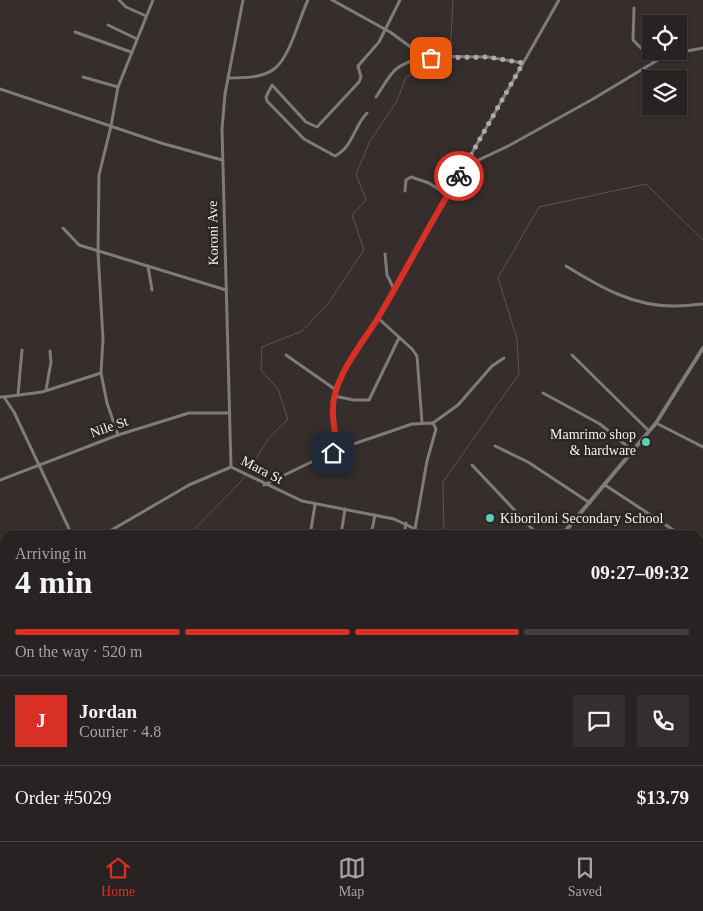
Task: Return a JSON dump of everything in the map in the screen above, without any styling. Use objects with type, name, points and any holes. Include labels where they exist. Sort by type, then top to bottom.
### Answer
[{"type":"street","points":[[119,0],[126,6],[146,16]]},
{"type":"street","points":[[118,435],[107,402],[101,373],[102,331],[98,252],[99,174],[118,87],[153,0]]},
{"type":"street","name":"Koroni Ave","points":[[231,467],[222,160],[223,113],[242,0]]},
{"type":"street","points":[[229,78],[254,76],[274,70],[281,62],[308,0]]},
{"type":"street","points":[[332,0],[384,29],[423,56]]},
{"type":"street","points":[[366,113],[360,120],[350,144],[335,156],[301,136],[267,101],[266,97],[272,85],[298,114],[317,128],[341,104],[358,82],[361,77],[358,66],[373,51],[400,0]]},
{"type":"street","points":[[336,450],[334,396],[336,390],[363,339],[378,318],[559,0]]},
{"type":"street","points":[[634,8],[633,40],[654,61]]},
{"type":"street","points":[[108,25],[137,39]]},
{"type":"street","points":[[75,32],[131,52]]},
{"type":"street","points":[[465,166],[510,145],[594,99],[654,61],[674,52],[703,48]]},
{"type":"street","points":[[376,96],[393,70],[400,64],[423,56],[488,57],[523,63]]},
{"type":"street","points":[[83,77],[118,87]]},
{"type":"street","points":[[0,89],[161,143],[222,160]]},
{"type":"street","points":[[405,191],[406,180],[411,177],[429,184],[447,196]]},
{"type":"street","points":[[63,228],[75,243],[98,252],[226,290]]},
{"type":"street","points":[[385,254],[387,275],[394,288]]},
{"type":"street","points":[[148,266],[152,290]]},
{"type":"street","points":[[566,266],[603,289],[624,298],[662,306],[703,304]]},
{"type":"street","points":[[378,318],[417,356],[422,422]]},
{"type":"street","points":[[334,396],[354,400],[369,400],[399,338]]},
{"type":"street","points":[[566,530],[656,423],[703,348]]},
{"type":"street","points":[[18,395],[22,350]]},
{"type":"street","points":[[46,390],[51,362],[50,351]]},
{"type":"street","points":[[286,355],[336,390]]},
{"type":"street","points":[[572,355],[649,431]]},
{"type":"street","points":[[264,485],[336,450],[422,422],[433,423],[458,405],[492,366],[504,358]]},
{"type":"street","points":[[70,530],[39,465],[2,397],[46,390],[101,373]]},
{"type":"street","points":[[543,393],[600,424],[633,451]]},
{"type":"street","name":"Nile St","points":[[0,480],[118,435],[188,413],[229,413]]},
{"type":"street","points":[[414,528],[427,461],[436,429],[433,423]]},
{"type":"street","points":[[656,423],[703,447]]},
{"type":"street","points":[[495,446],[528,462],[590,503]]},
{"type":"street","points":[[472,466],[533,530]]},
{"type":"street","name":"Mara St","points":[[112,530],[190,485],[231,467],[240,469],[264,485],[315,505],[374,515],[406,523],[414,528]]},
{"type":"street","points":[[605,485],[673,530]]},
{"type":"street","points":[[311,530],[315,505]]},
{"type":"street","points":[[342,530],[345,509]]},
{"type":"street","points":[[372,530],[374,515]]},
{"type":"street","points":[[405,530],[406,523]]},
{"type":"waterway","points":[[450,54],[453,0]]},
{"type":"waterway","points":[[249,471],[268,439],[288,419],[278,389],[261,370],[262,347],[302,331],[327,305],[364,250],[352,215],[366,200],[356,174],[370,141],[397,101],[406,77],[433,67],[449,58]]},
{"type":"waterway","points":[[444,530],[443,482],[519,374],[517,339],[498,278],[539,207],[646,184],[703,240]]},
{"type":"waterway","points":[[194,530],[245,477]]},
{"type":"way so far","points":[[431,58],[488,57],[523,63],[459,176]]},
{"type":"place","name":"Mamrimo shop & hardware","points":[[646,442]]},
{"type":"place","name":"Kiboriloni Secondary School","points":[[490,518]]},
{"type":"route","points":[[333,453],[337,447],[334,417],[334,396],[336,390],[363,339],[378,318],[403,270],[459,176]]}]
